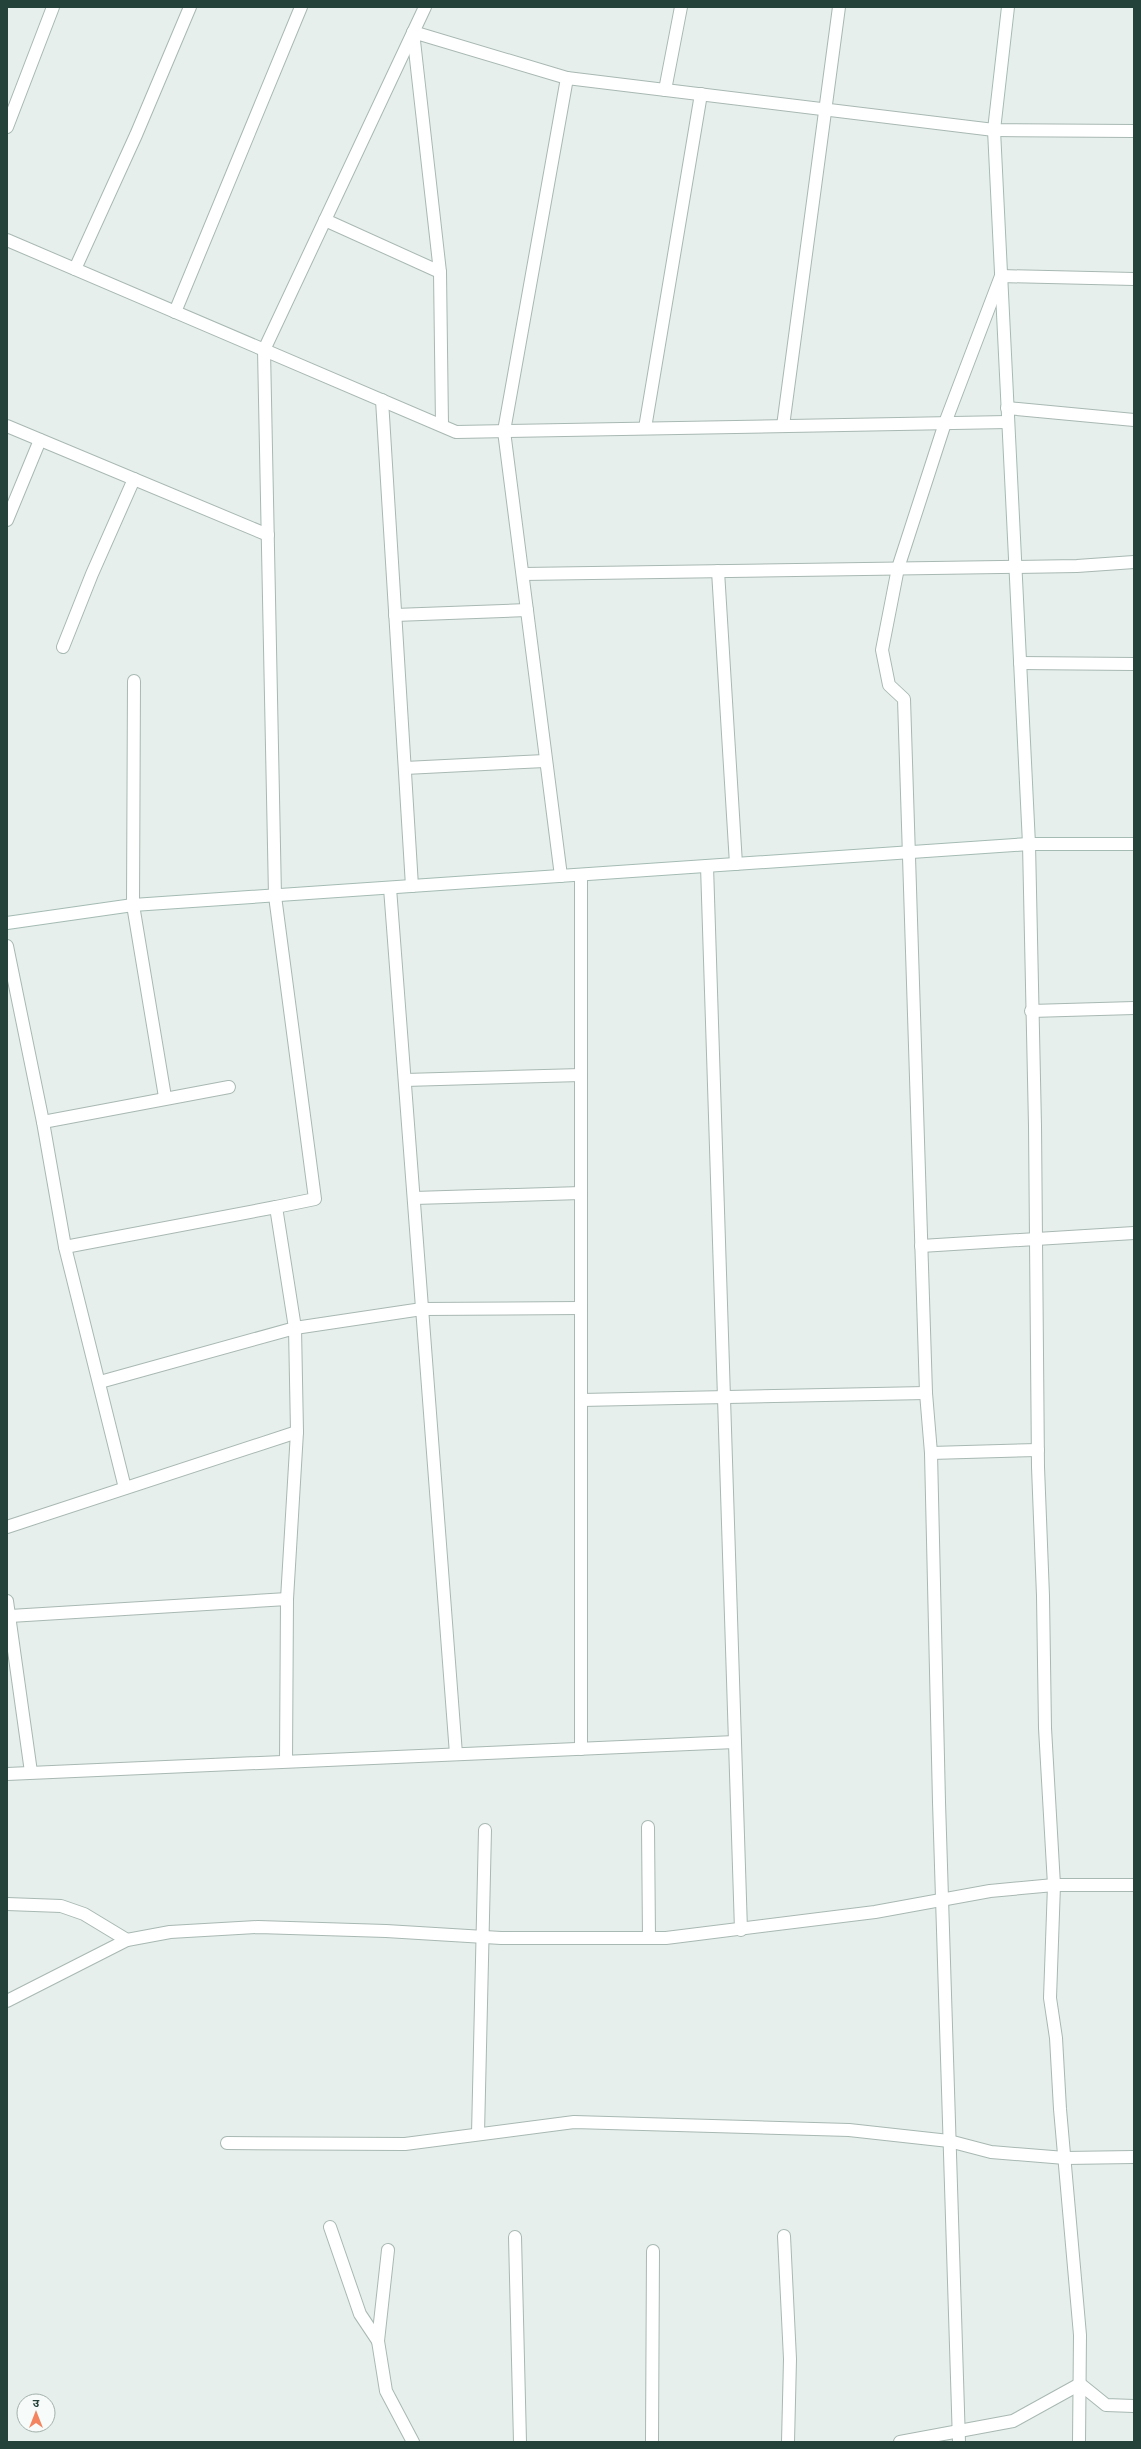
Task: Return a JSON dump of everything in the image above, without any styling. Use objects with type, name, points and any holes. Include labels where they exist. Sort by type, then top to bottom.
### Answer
[{"type":"street","points":[[7,127],[52,7]]},
{"type":"street","points":[[75,269],[136,135],[190,7]]},
{"type":"street","points":[[175,312],[301,7]]},
{"type":"street","points":[[66,1247],[315,1199],[275,896],[264,350],[425,7]]},
{"type":"street","points":[[665,90],[681,7]]},
{"type":"street","points":[[783,426],[838,7]]},
{"type":"street","points":[[1008,7],[994,130],[1029,844],[1038,1450],[1044,1596],[1045,1728],[1054,1885],[1050,1998],[1056,2038],[1060,2110],[1080,2335],[1078,2442]]},
{"type":"street","points":[[413,32],[567,78],[994,130],[1134,131]]},
{"type":"street","points":[[413,32],[440,272],[442,425]]},
{"type":"street","points":[[561,876],[545,761],[523,574],[504,431],[567,78]]},
{"type":"street","points":[[645,428],[700,94]]},
{"type":"street","points":[[325,220],[440,272]]},
{"type":"street","points":[[7,240],[456,432],[1008,422]]},
{"type":"street","points":[[1001,276],[1134,279]]},
{"type":"street","points":[[959,2436],[949,2141],[930,1453],[926,1393],[904,699],[889,685],[882,650],[898,568],[945,423],[1001,276]]},
{"type":"street","points":[[382,400],[412,886]]},
{"type":"street","points":[[1007,408],[1134,420]]},
{"type":"street","points":[[7,426],[268,535]]},
{"type":"street","points":[[7,520],[40,440]]},
{"type":"street","points":[[63,647],[92,574],[134,479]]},
{"type":"street","points":[[523,574],[1077,566],[1134,562]]},
{"type":"street","points":[[718,571],[736,864]]},
{"type":"street","points":[[395,615],[527,610]]},
{"type":"street","points":[[1020,663],[1134,664]]},
{"type":"street","points":[[134,681],[133,905],[165,1097]]},
{"type":"street","points":[[405,768],[545,761]]},
{"type":"street","points":[[7,923],[133,905],[1029,844],[1134,844]]},
{"type":"street","points":[[708,866],[741,1930]]},
{"type":"street","points":[[581,875],[581,1749]]},
{"type":"street","points":[[390,888],[456,1754]]},
{"type":"street","points":[[7,946],[43,1122],[66,1247],[125,1488]]},
{"type":"street","points":[[1031,1011],[1134,1008]]},
{"type":"street","points":[[405,1080],[581,1075]]},
{"type":"street","points":[[43,1122],[165,1097],[229,1087]]},
{"type":"street","points":[[414,1198],[581,1193]]},
{"type":"street","points":[[276,1207],[295,1328],[297,1432],[287,1599],[286,1761]]},
{"type":"street","points":[[921,1246],[1134,1233]]},
{"type":"street","points":[[100,1382],[295,1328],[422,1309],[581,1308]]},
{"type":"street","points":[[581,1400],[926,1393]]},
{"type":"street","points":[[7,1527],[297,1432]]},
{"type":"street","points":[[930,1453],[1038,1450]]},
{"type":"street","points":[[10,1616],[287,1599]]},
{"type":"street","points":[[7,1601],[31,1772]]},
{"type":"street","points":[[7,1774],[735,1742]]},
{"type":"street","points":[[648,1827],[649,1938]]},
{"type":"street","points":[[478,2134],[484,1937],[485,1830]]},
{"type":"street","points":[[7,2002],[127,1940],[170,1932],[258,1927],[386,1931],[484,1937],[649,1938],[741,1930],[875,1912],[990,1891],[1054,1885],[1134,1885]]},
{"type":"street","points":[[7,1904],[61,1906],[84,1914],[127,1940]]},
{"type":"street","points":[[227,2143],[405,2144],[574,2122],[849,2130],[949,2141],[992,2152],[1065,2158],[1134,2157]]},
{"type":"street","points":[[330,2227],[360,2314],[378,2342]]},
{"type":"street","points":[[784,2236],[790,2359],[788,2442]]},
{"type":"street","points":[[515,2237],[520,2442]]},
{"type":"street","points":[[388,2250],[378,2342],[386,2391],[412,2442]]},
{"type":"street","points":[[652,2442],[654,2251]]},
{"type":"street","points":[[900,2442],[959,2436],[1013,2421],[1080,2384]]},
{"type":"street","points":[[1080,2384],[1106,2405],[1134,2406]]}]
